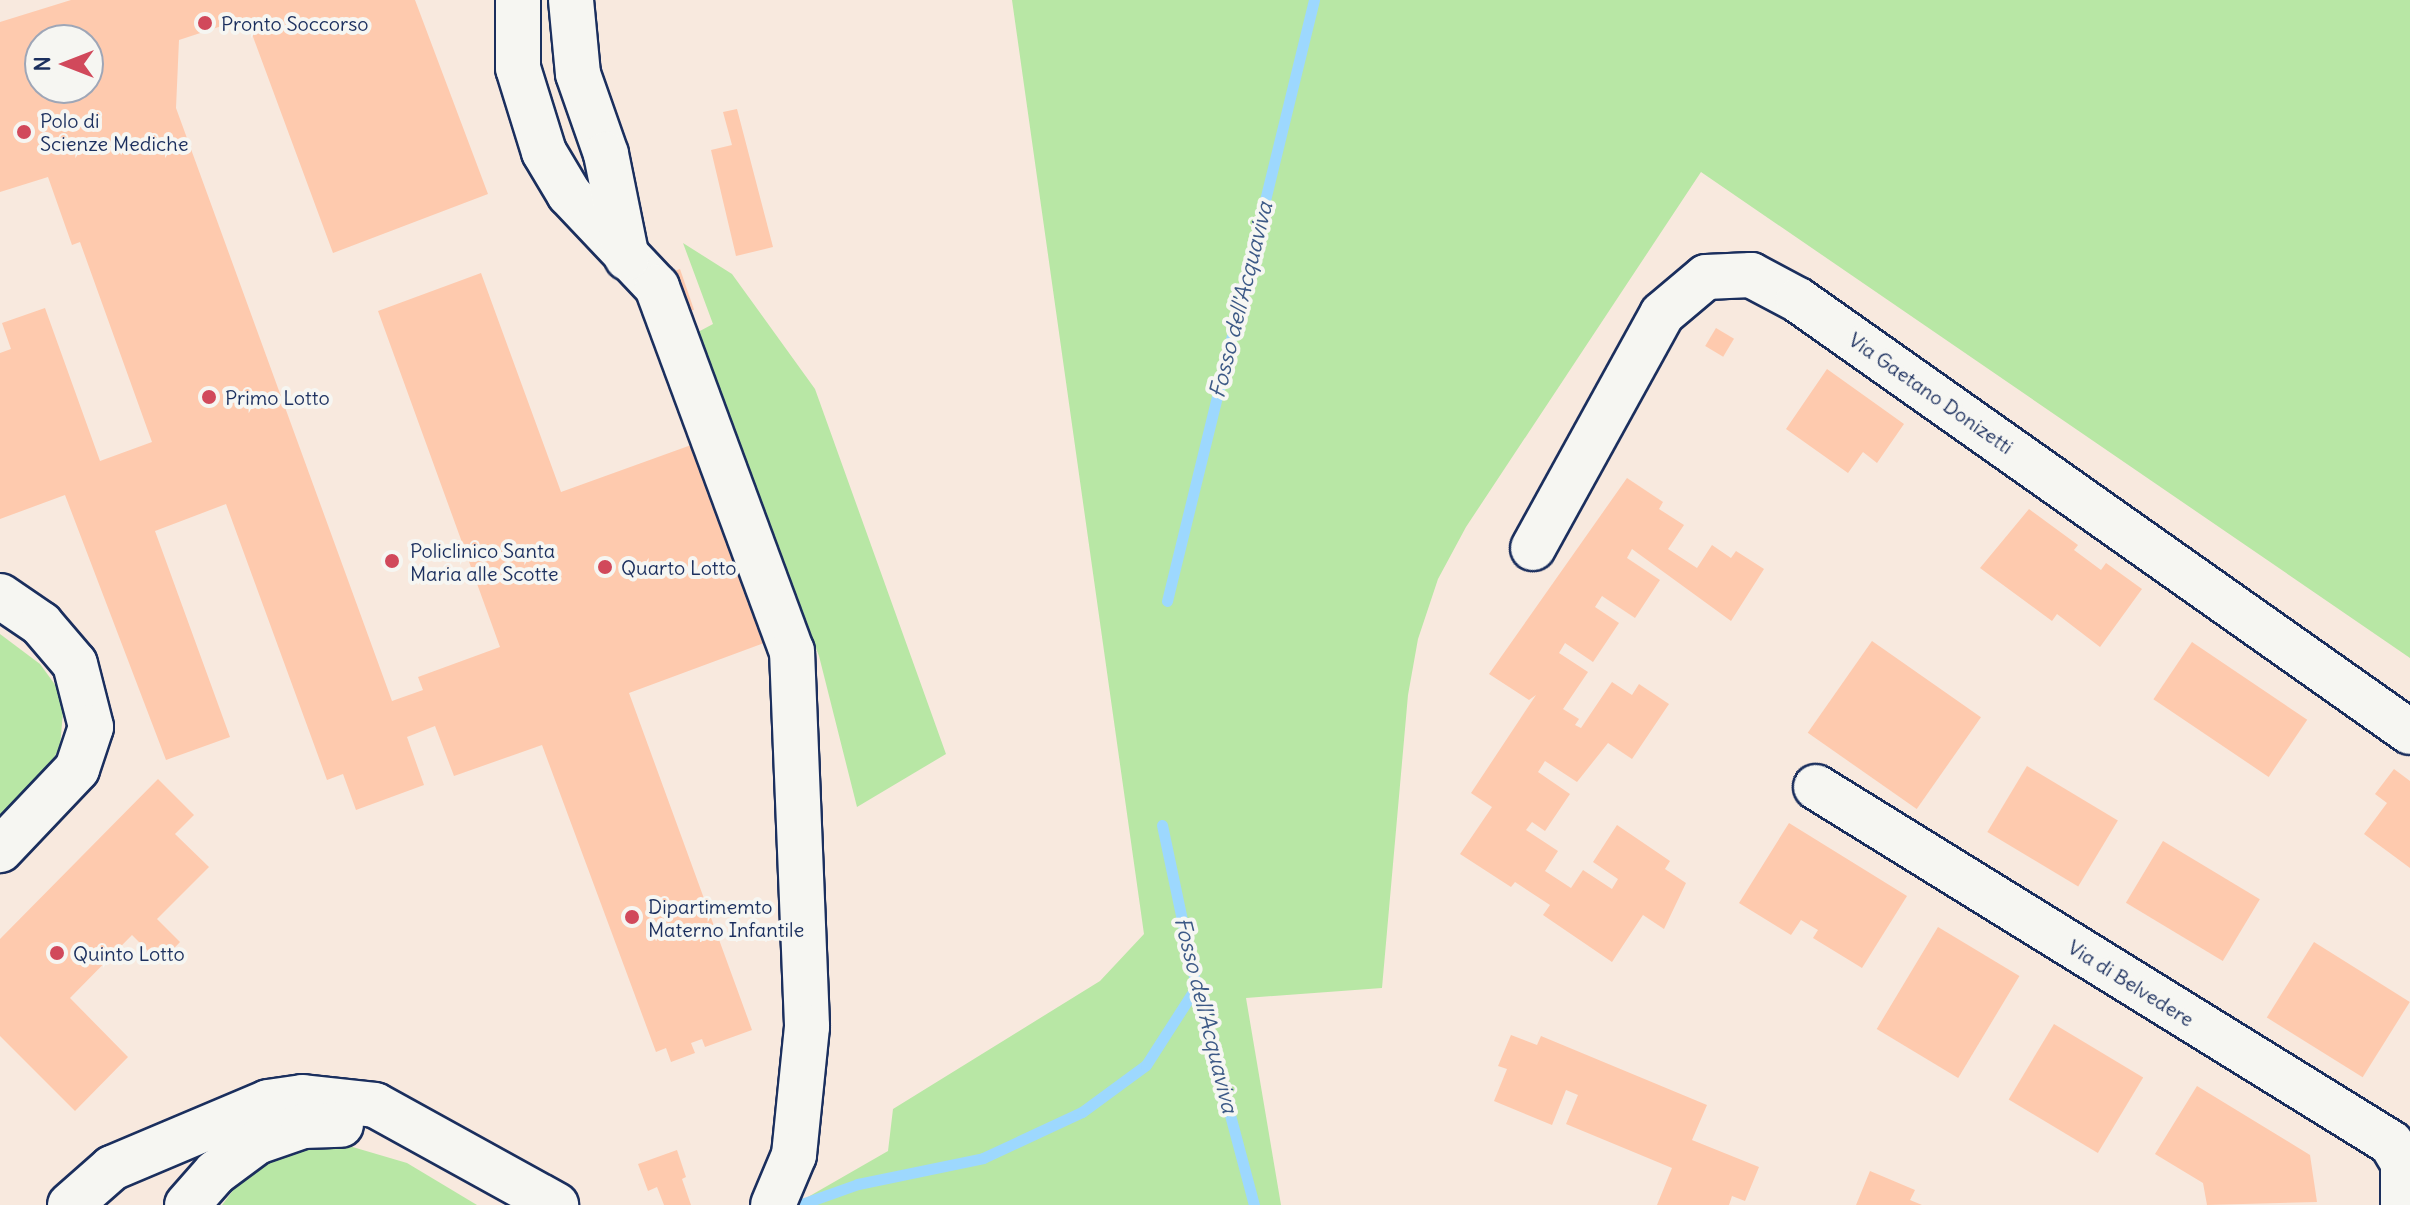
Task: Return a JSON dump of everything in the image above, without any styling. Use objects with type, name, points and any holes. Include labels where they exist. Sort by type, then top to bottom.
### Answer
[{"type":"street","points":[[518,0],[518,68],[544,152],[569,194],[657,287],[782,620],[796,672],[807,1027],[794,1155],[773,1205]]},
{"type":"street","points":[[571,0],[578,74],[606,154],[624,249],[770,638],[784,695],[789,1082],[779,1162],[754,1205]]},
{"type":"street","name":"Via Gaetano Donizetti","points":[[1533,548],[1662,314],[1706,277],[1721,273],[1751,275],[1798,300],[2410,732]]},
{"type":"street","points":[[0,596],[41,624],[75,664],[91,727],[77,769],[0,850]]},
{"type":"street","name":"Via di Belvedere","points":[[1816,787],[2391,1143],[2403,1163],[2403,1205]]},
{"type":"street","points":[[70,1205],[112,1168],[268,1102],[303,1097],[375,1105],[556,1205]]},
{"type":"street","points":[[187,1205],[215,1173],[257,1142],[319,1124],[368,1129],[509,1205]]},
{"type":"green space","points":[[1012,0],[2410,0],[2410,658],[1701,172],[1466,527],[1438,579],[1418,639],[1408,695],[1382,988],[1246,998],[1281,1205],[794,1205],[888,1151],[893,1109],[1100,981],[1144,934]]},
{"type":"green space","points":[[683,243],[732,274],[815,389],[946,754],[857,807],[819,656],[698,332],[713,324]]},
{"type":"green space","points":[[0,634],[40,664],[56,686],[63,712],[60,747],[50,765],[0,816]]},
{"type":"green space","points":[[322,1138],[407,1163],[477,1205],[222,1205],[246,1173],[285,1147]]},
{"type":"building","points":[[71,0],[415,0],[488,194],[333,253],[246,18],[179,40],[176,108],[392,701],[423,690],[418,677],[500,647],[378,311],[481,273],[561,492],[694,444],[767,642],[629,693],[752,1030],[705,1047],[702,1039],[691,1043],[695,1053],[671,1062],[666,1048],[656,1052],[542,745],[454,776],[435,726],[407,737],[424,785],[356,810],[343,774],[327,780],[226,504],[155,531],[230,737],[166,760],[65,495],[0,519],[0,353],[11,349],[2,323],[45,308],[100,461],[152,442],[80,242],[72,245],[48,177],[0,192],[0,22]]},
{"type":"building","points":[[737,109],[773,247],[736,256],[711,150],[732,145],[723,112]]},
{"type":"building","points":[[680,269],[694,310],[677,316],[663,275]]},
{"type":"building","points":[[1716,328],[1734,339],[1723,357],[1705,346]]},
{"type":"building","points":[[1827,369],[1904,424],[1877,463],[1863,452],[1848,473],[1786,429]]},
{"type":"building","points":[[1627,478],[1663,502],[1659,509],[1684,525],[1668,549],[1697,568],[1712,545],[1731,558],[1736,551],[1764,569],[1731,621],[1632,549],[1627,558],[1660,580],[1635,618],[1602,596],[1595,607],[1619,623],[1593,662],[1565,643],[1559,653],[1588,672],[1563,709],[1579,719],[1575,725],[1581,728],[1612,682],[1632,695],[1639,684],[1669,704],[1632,759],[1608,743],[1577,782],[1545,761],[1538,772],[1570,794],[1545,831],[1532,822],[1526,830],[1558,851],[1545,871],[1571,888],[1583,870],[1612,889],[1618,879],[1593,862],[1617,825],[1670,861],[1665,869],[1686,883],[1664,929],[1643,915],[1612,962],[1543,915],[1550,905],[1515,882],[1511,887],[1460,854],[1492,807],[1471,793],[1536,695],[1529,700],[1489,674]]},
{"type":"building","points":[[2029,509],[2078,545],[2074,550],[2101,570],[2106,563],[2142,589],[2100,647],[2057,614],[2052,621],[1980,568]]},
{"type":"building","points":[[1872,641],[1981,717],[1917,809],[1808,733]]},
{"type":"building","points":[[2192,642],[2307,720],[2269,777],[2153,699]]},
{"type":"building","points":[[2027,766],[2118,821],[2078,887],[1987,832]]},
{"type":"building","points":[[2394,769],[2410,781],[2410,868],[2364,834],[2387,803],[2375,794]]},
{"type":"building","name":"Quinto Lotto","points":[[158,779],[194,815],[175,834],[209,867],[157,919],[180,942],[160,963],[132,935],[70,998],[128,1057],[75,1111],[0,1036],[0,939]]},
{"type":"building","points":[[1789,823],[1907,896],[1862,968],[1813,938],[1818,930],[1801,920],[1791,935],[1739,903]]},
{"type":"building","points":[[2163,841],[2260,899],[2223,961],[2126,903]]},
{"type":"building","points":[[1938,927],[2019,976],[1958,1078],[1877,1029]]},
{"type":"building","points":[[2314,942],[2410,1002],[2363,1077],[2267,1017]]},
{"type":"building","points":[[2054,1024],[2143,1078],[2098,1153],[2009,1099]]},
{"type":"building","points":[[1511,1035],[1537,1045],[1541,1036],[1707,1105],[1692,1140],[1759,1167],[1745,1201],[1732,1196],[1729,1205],[1657,1205],[1672,1168],[1566,1124],[1578,1095],[1566,1090],[1552,1125],[1494,1101],[1507,1069],[1498,1066]]},
{"type":"building","points":[[2197,1086],[2310,1155],[2317,1202],[2207,1205],[2203,1183],[2155,1154]]},
{"type":"building","points":[[677,1150],[691,1205],[664,1205],[657,1187],[648,1191],[638,1164]]},
{"type":"building","points":[[1870,1171],[1915,1190],[1910,1200],[1922,1205],[1856,1205]]},
{"type":"waterway","name":"Fosso dell'Acquaviva","points":[[1167,601],[1314,0]]},
{"type":"waterway","name":"Fosso dell'Acquaviva","points":[[1162,825],[1196,987],[1254,1205]]},
{"type":"waterway","points":[[799,1205],[858,1184],[983,1158],[1082,1112],[1146,1065],[1196,987]]},
{"type":"place","name":"Pronto Soccorso","points":[[205,23]]},
{"type":"place","name":"Polo di Scienze Mediche","points":[[24,132]]},
{"type":"place","name":"Primo Lotto","points":[[209,397]]},
{"type":"place","name":"Policlinico Santa Maria alle Scotte","points":[[392,561]]},
{"type":"place","name":"Quarto Lotto","points":[[605,567]]},
{"type":"place","name":"Dipartimemto Materno Infantile","points":[[632,917]]},
{"type":"place","name":"Quinto Lotto","points":[[57,953]]}]
